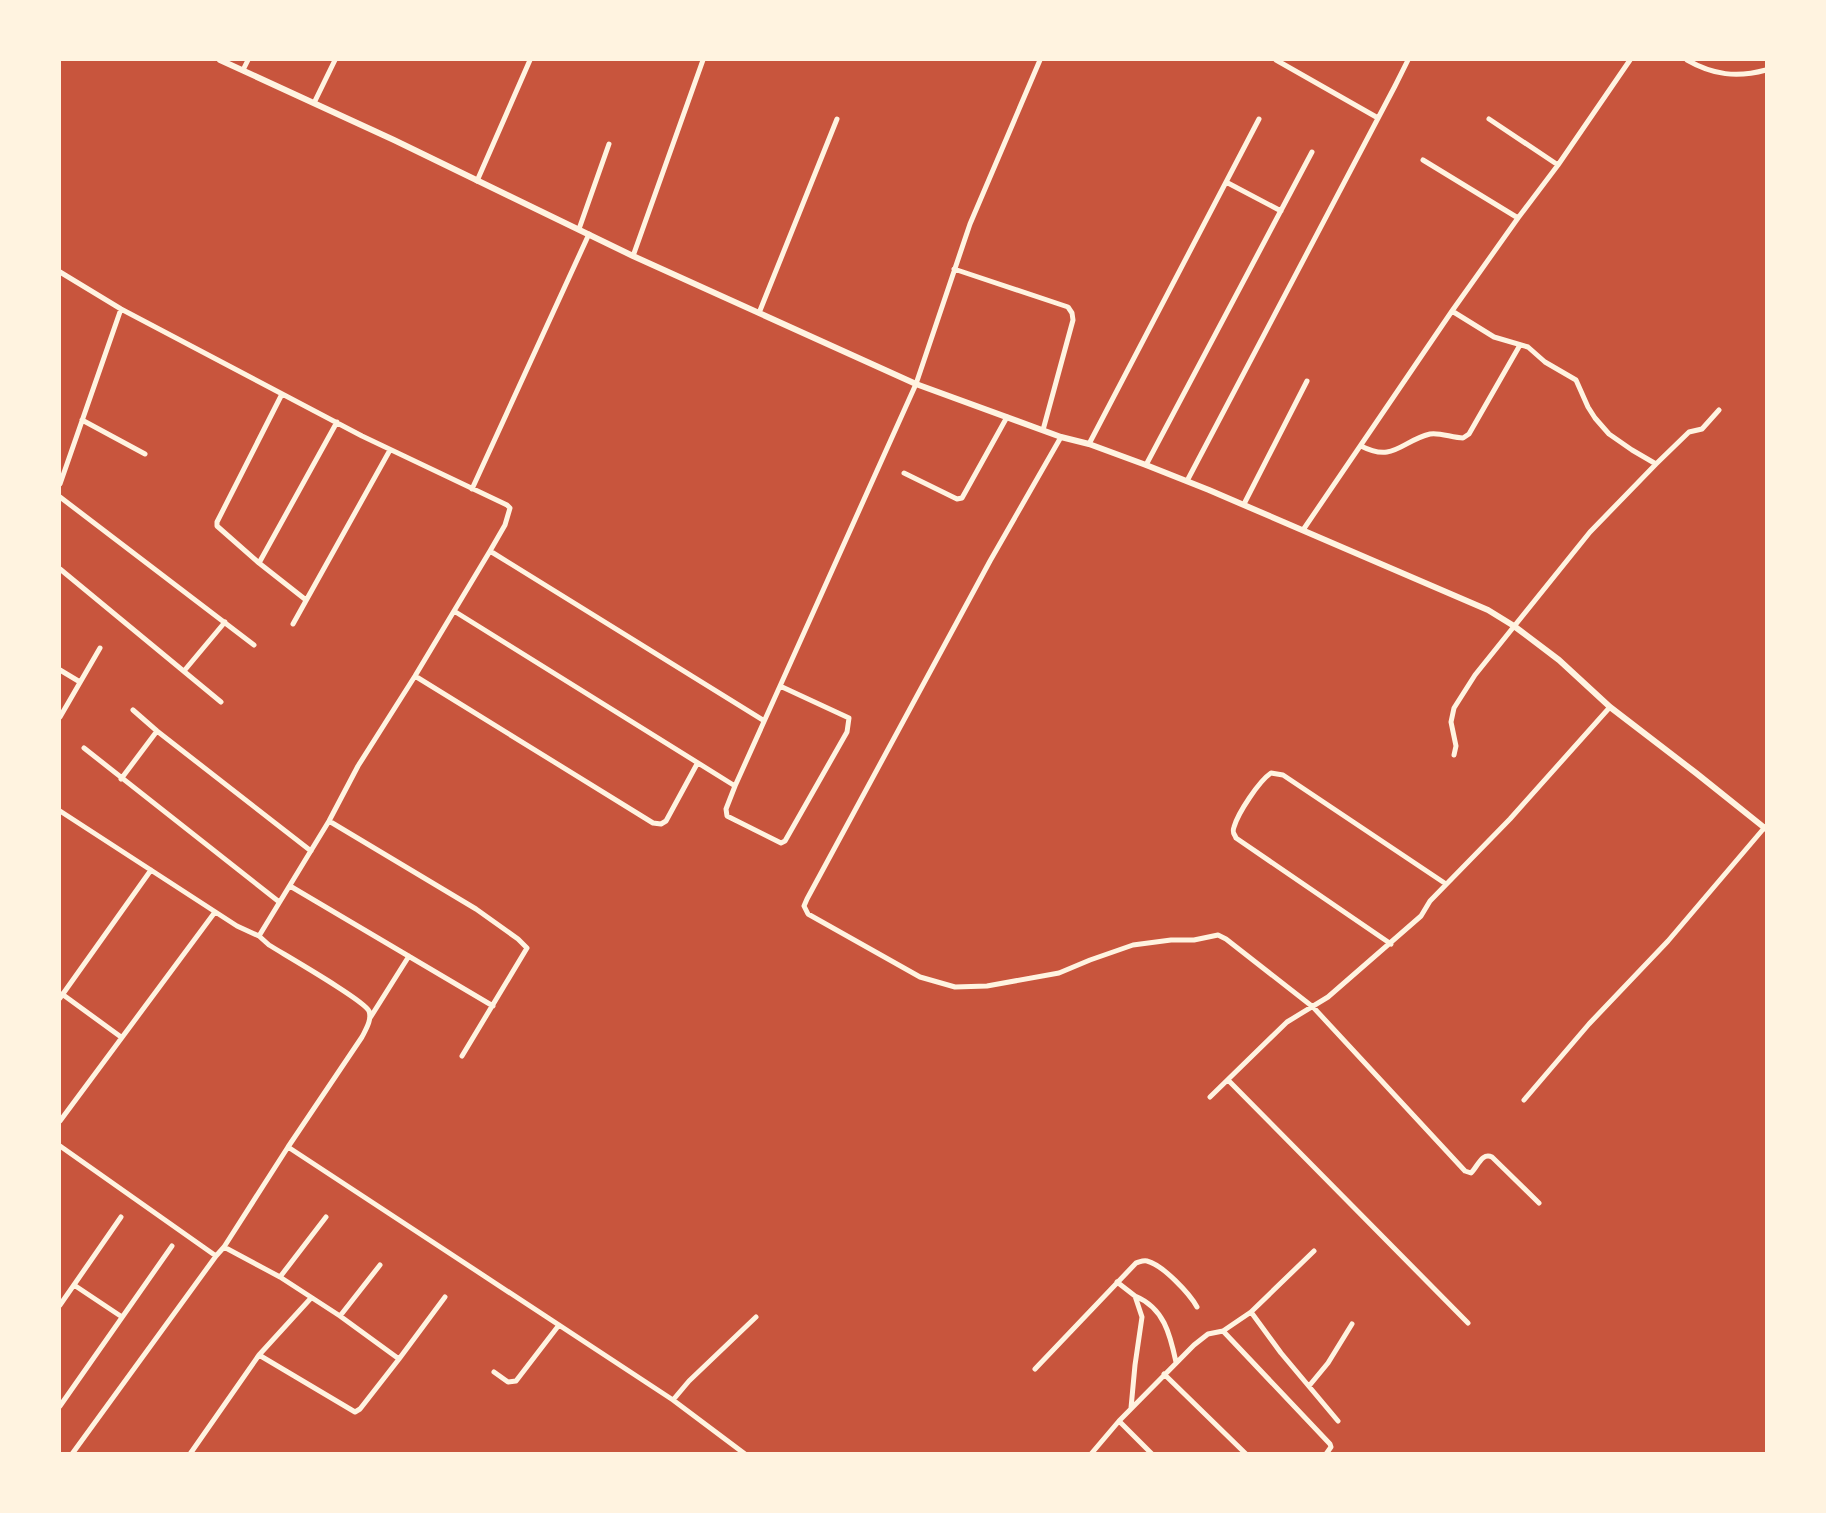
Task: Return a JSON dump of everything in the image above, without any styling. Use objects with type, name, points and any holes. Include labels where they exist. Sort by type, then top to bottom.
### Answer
[{"type":"street","points":[[220,60],[633,256],[916,383],[1187,481],[1488,610],[1559,660],[1610,707],[1765,828],[1668,941],[1589,1024],[1524,1100]]},
{"type":"street","points":[[243,70],[248,60]]},
{"type":"street","points":[[314,103],[335,60]]},
{"type":"street","points":[[477,181],[530,60]]},
{"type":"street","points":[[633,256],[704,60]]},
{"type":"street","points":[[780,686],[849,718],[847,732],[785,841],[781,843],[727,816],[726,809],[763,720],[916,383],[970,223],[1040,60]]},
{"type":"street","points":[[1276,60],[1378,118]]},
{"type":"street","points":[[1187,481],[1408,60]]},
{"type":"street","points":[[1303,530],[1452,312],[1630,60]]},
{"type":"street","points":[[1687,60],[1704,69],[1723,74],[1766,70]]},
{"type":"street","points":[[1089,444],[1259,119]]},
{"type":"street","points":[[1489,119],[1558,165]]},
{"type":"street","points":[[759,313],[837,120]]},
{"type":"street","points":[[579,229],[609,144]]},
{"type":"street","points":[[1146,465],[1312,152]]},
{"type":"street","points":[[1423,160],[1518,218]]},
{"type":"street","points":[[1226,182],[1281,211]]},
{"type":"street","points":[[472,489],[589,234]]},
{"type":"street","points":[[954,269],[1068,307],[1072,313],[1073,320],[1043,430]]},
{"type":"street","points":[[60,272],[121,309],[282,394],[510,508],[505,525],[491,551],[358,766],[329,821],[259,936]]},
{"type":"street","points":[[60,484],[121,309]]},
{"type":"street","points":[[1452,312],[1494,338],[1528,347],[1545,362],[1576,380],[1588,407],[1609,434],[1656,464]]},
{"type":"street","points":[[1362,446],[1373,452],[1385,453],[1432,433],[1463,438],[1469,434],[1520,345]]},
{"type":"street","points":[[1244,504],[1307,381]]},
{"type":"street","points":[[282,394],[217,526],[306,600]]},
{"type":"street","points":[[1454,755],[1456,746],[1451,722],[1454,708],[1475,675],[1590,532],[1689,432],[1702,429],[1719,410]]},
{"type":"street","points":[[904,473],[957,499],[962,498],[1007,417]]},
{"type":"street","points":[[82,420],[145,454]]},
{"type":"street","points":[[259,563],[337,422]]},
{"type":"street","points":[[1061,437],[807,899],[804,906],[808,914],[920,977],[955,987],[1028,980],[1059,973],[1133,946],[1171,940],[1194,940],[1218,934],[1313,1007],[1465,1171],[1471,1173],[1484,1156],[1488,1155],[1538,1203]]},
{"type":"street","points":[[293,624],[390,450]]},
{"type":"street","points":[[60,497],[254,645]]},
{"type":"street","points":[[491,551],[763,720]]},
{"type":"street","points":[[60,569],[221,702]]},
{"type":"street","points":[[454,611],[735,786]]},
{"type":"street","points":[[184,671],[225,622]]},
{"type":"street","points":[[60,717],[100,648]]},
{"type":"street","points":[[60,670],[80,681]]},
{"type":"street","points":[[415,676],[653,823],[661,824],[666,821],[697,764]]},
{"type":"street","points":[[1210,1097],[1287,1022],[1328,997],[1421,916],[1430,901],[1510,819],[1610,707]]},
{"type":"street","points":[[133,710],[311,851]]},
{"type":"street","points":[[121,779],[158,731]]},
{"type":"street","points":[[84,748],[278,901]]},
{"type":"street","points":[[1391,944],[1236,838],[1234,826],[1265,777],[1271,773],[1283,775],[1446,884]]},
{"type":"street","points":[[60,811],[237,926],[259,936],[348,994],[368,1009],[370,1018]]},
{"type":"street","points":[[329,821],[476,909],[527,948],[462,1056]]},
{"type":"street","points":[[121,1037],[61,996],[151,870]]},
{"type":"street","points":[[290,886],[493,1006]]},
{"type":"street","points":[[60,1121],[215,912]]},
{"type":"street","points":[[75,1452],[170,1317],[224,1247],[362,1037],[370,1018],[410,956]]},
{"type":"street","points":[[1228,1080],[1468,1323]]},
{"type":"street","points":[[60,1146],[216,1256]]},
{"type":"street","points":[[288,1147],[673,1400],[745,1454]]},
{"type":"street","points":[[60,1305],[121,1217]]},
{"type":"street","points":[[280,1277],[326,1217]]},
{"type":"street","points":[[60,1406],[172,1247]]},
{"type":"street","points":[[224,1247],[280,1277],[399,1359]]},
{"type":"street","points":[[1091,1454],[1176,1362],[1208,1334],[1223,1331],[1251,1312],[1314,1251]]},
{"type":"street","points":[[1035,1369],[1136,1263],[1145,1260],[1157,1266],[1192,1298],[1197,1307]]},
{"type":"street","points":[[340,1316],[380,1265]]},
{"type":"street","points":[[1117,1282],[1160,1315],[1170,1332],[1176,1362]]},
{"type":"street","points":[[74,1285],[122,1317]]},
{"type":"street","points":[[1131,1408],[1142,1317],[1135,1296]]},
{"type":"street","points":[[259,1355],[355,1412],[445,1297]]},
{"type":"street","points":[[190,1454],[259,1355],[311,1298]]},
{"type":"street","points":[[1251,1312],[1281,1353],[1338,1421]]},
{"type":"street","points":[[673,1400],[689,1381],[756,1317]]},
{"type":"street","points":[[1309,1386],[1328,1363],[1352,1324]]},
{"type":"street","points":[[494,1372],[508,1382],[516,1381],[559,1325]]},
{"type":"street","points":[[1223,1331],[1330,1444],[1326,1454]]},
{"type":"street","points":[[1164,1374],[1246,1454]]},
{"type":"street","points":[[1119,1421],[1152,1454]]}]
